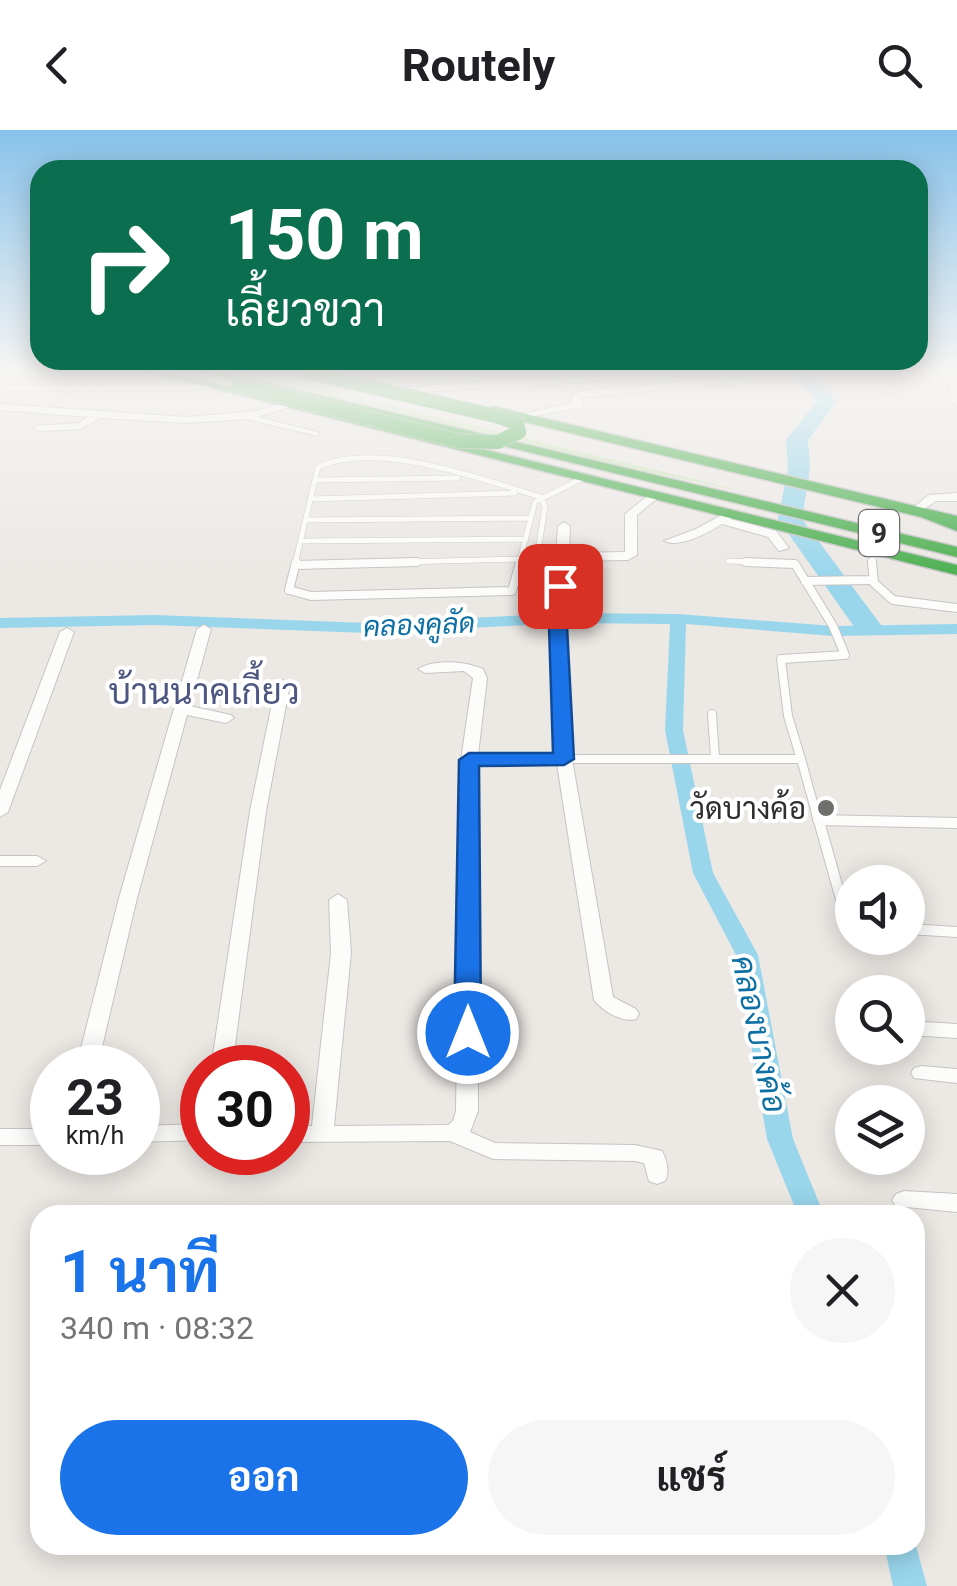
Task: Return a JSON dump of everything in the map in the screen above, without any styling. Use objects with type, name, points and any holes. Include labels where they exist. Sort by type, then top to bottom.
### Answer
[{"type":"main road","points":[[429,440],[648,494],[724,517],[767,499]]},
{"type":"main road","points":[[459,440],[492,443],[504,440]]},
{"type":"main road","name":"9","points":[[484,440],[767,499],[806,499],[957,534]]},
{"type":"main road","name":"9","points":[[537,440],[767,499]]},
{"type":"main road","points":[[590,440],[767,499],[815,535],[957,570]]},
{"type":"main road","points":[[569,459],[648,494]]},
{"type":"main road","name":"9","points":[[806,499],[957,552]]},
{"type":"main road","points":[[806,499],[918,512],[957,523]]},
{"type":"street","points":[[562,557],[628,556],[633,552],[631,514],[648,494]]},
{"type":"street","points":[[918,512],[933,496],[957,497]]},
{"type":"street","points":[[670,540],[700,532],[724,517],[772,534],[783,548]]},
{"type":"street","points":[[564,526],[558,620],[564,759],[604,1000],[629,1014]]},
{"type":"street","points":[[92,1045],[204,629]]},
{"type":"street","points":[[0,812],[67,632]]},
{"type":"street","points":[[426,669],[466,667],[478,672],[469,760],[467,1111],[462,1125],[452,1133]]},
{"type":"street","points":[[225,1045],[258,811],[283,684]]},
{"type":"street","points":[[182,710],[226,718]]},
{"type":"street","points":[[469,760],[564,759]]},
{"type":"street","points":[[0,862],[38,861]]},
{"type":"street","points":[[322,1134],[341,952],[338,900]]},
{"type":"street","points":[[925,1029],[957,1031]]},
{"type":"street","points":[[921,1073],[957,1076]]},
{"type":"street","points":[[310,1134],[452,1133],[493,1152],[635,1153],[654,1157],[657,1175]]},
{"type":"street","points":[[0,1137],[30,1137]]},
{"type":"street","points":[[904,1200],[957,1204]]},
{"type":"lane","points":[[542,497],[392,460],[344,458],[322,462],[289,590],[301,595],[514,590],[536,502],[584,478]]},
{"type":"lane","points":[[316,480],[470,477]]},
{"type":"lane","points":[[310,499],[527,493]]},
{"type":"lane","points":[[516,582],[534,578],[545,507],[542,497]]},
{"type":"lane","points":[[305,520],[532,518]]},
{"type":"lane","points":[[300,541],[526,539]]},
{"type":"lane","points":[[870,580],[875,550]]},
{"type":"lane","points":[[295,565],[522,559]]},
{"type":"lane","points":[[728,561],[791,563],[808,581],[841,642],[843,657],[780,658],[788,716],[835,879]]},
{"type":"lane","points":[[808,581],[870,580],[898,602],[957,608]]},
{"type":"lane","points":[[712,714],[715,757]]},
{"type":"lane","points":[[564,759],[801,758]]},
{"type":"lane","points":[[818,820],[957,823]]},
{"type":"lane","points":[[925,930],[957,932]]},
{"type":"green space","points":[[511,440],[531,440],[751,493]]},
{"type":"waterway","name":"คลองบางค้อ","points":[[797,440],[799,469],[790,519],[870,629]]},
{"type":"waterway","name":"คลองคูลัด","points":[[0,623],[155,620],[368,628],[568,618],[678,619]]},
{"type":"waterway","name":"คลองคูลัด","points":[[678,619],[833,631],[957,629]]},
{"type":"waterway","name":"คลองบางค้อ","points":[[678,619],[674,730],[703,873],[747,955],[780,1139],[807,1205]]},
{"type":"waterway","name":"คลองบางค้อ","points":[[902,1555],[910,1586]]},
{"type":"traffic: fast","points":[[430,440],[957,570]]},
{"type":"traffic: fast","points":[[455,440],[502,440]]},
{"type":"traffic: fast","points":[[491,440],[957,552]]},
{"type":"traffic: fast","points":[[617,440],[957,521]]},
{"type":"traffic: fast","points":[[922,512],[957,526]]},
{"type":"place","name":"วัดบางค้อ","points":[[826,808]]},
{"type":"district","name":"บ้านนาคเกี้ยว","points":[[204,692]]},
{"type":"route","points":[[468,1033],[469,760],[564,759],[560,586]]}]
